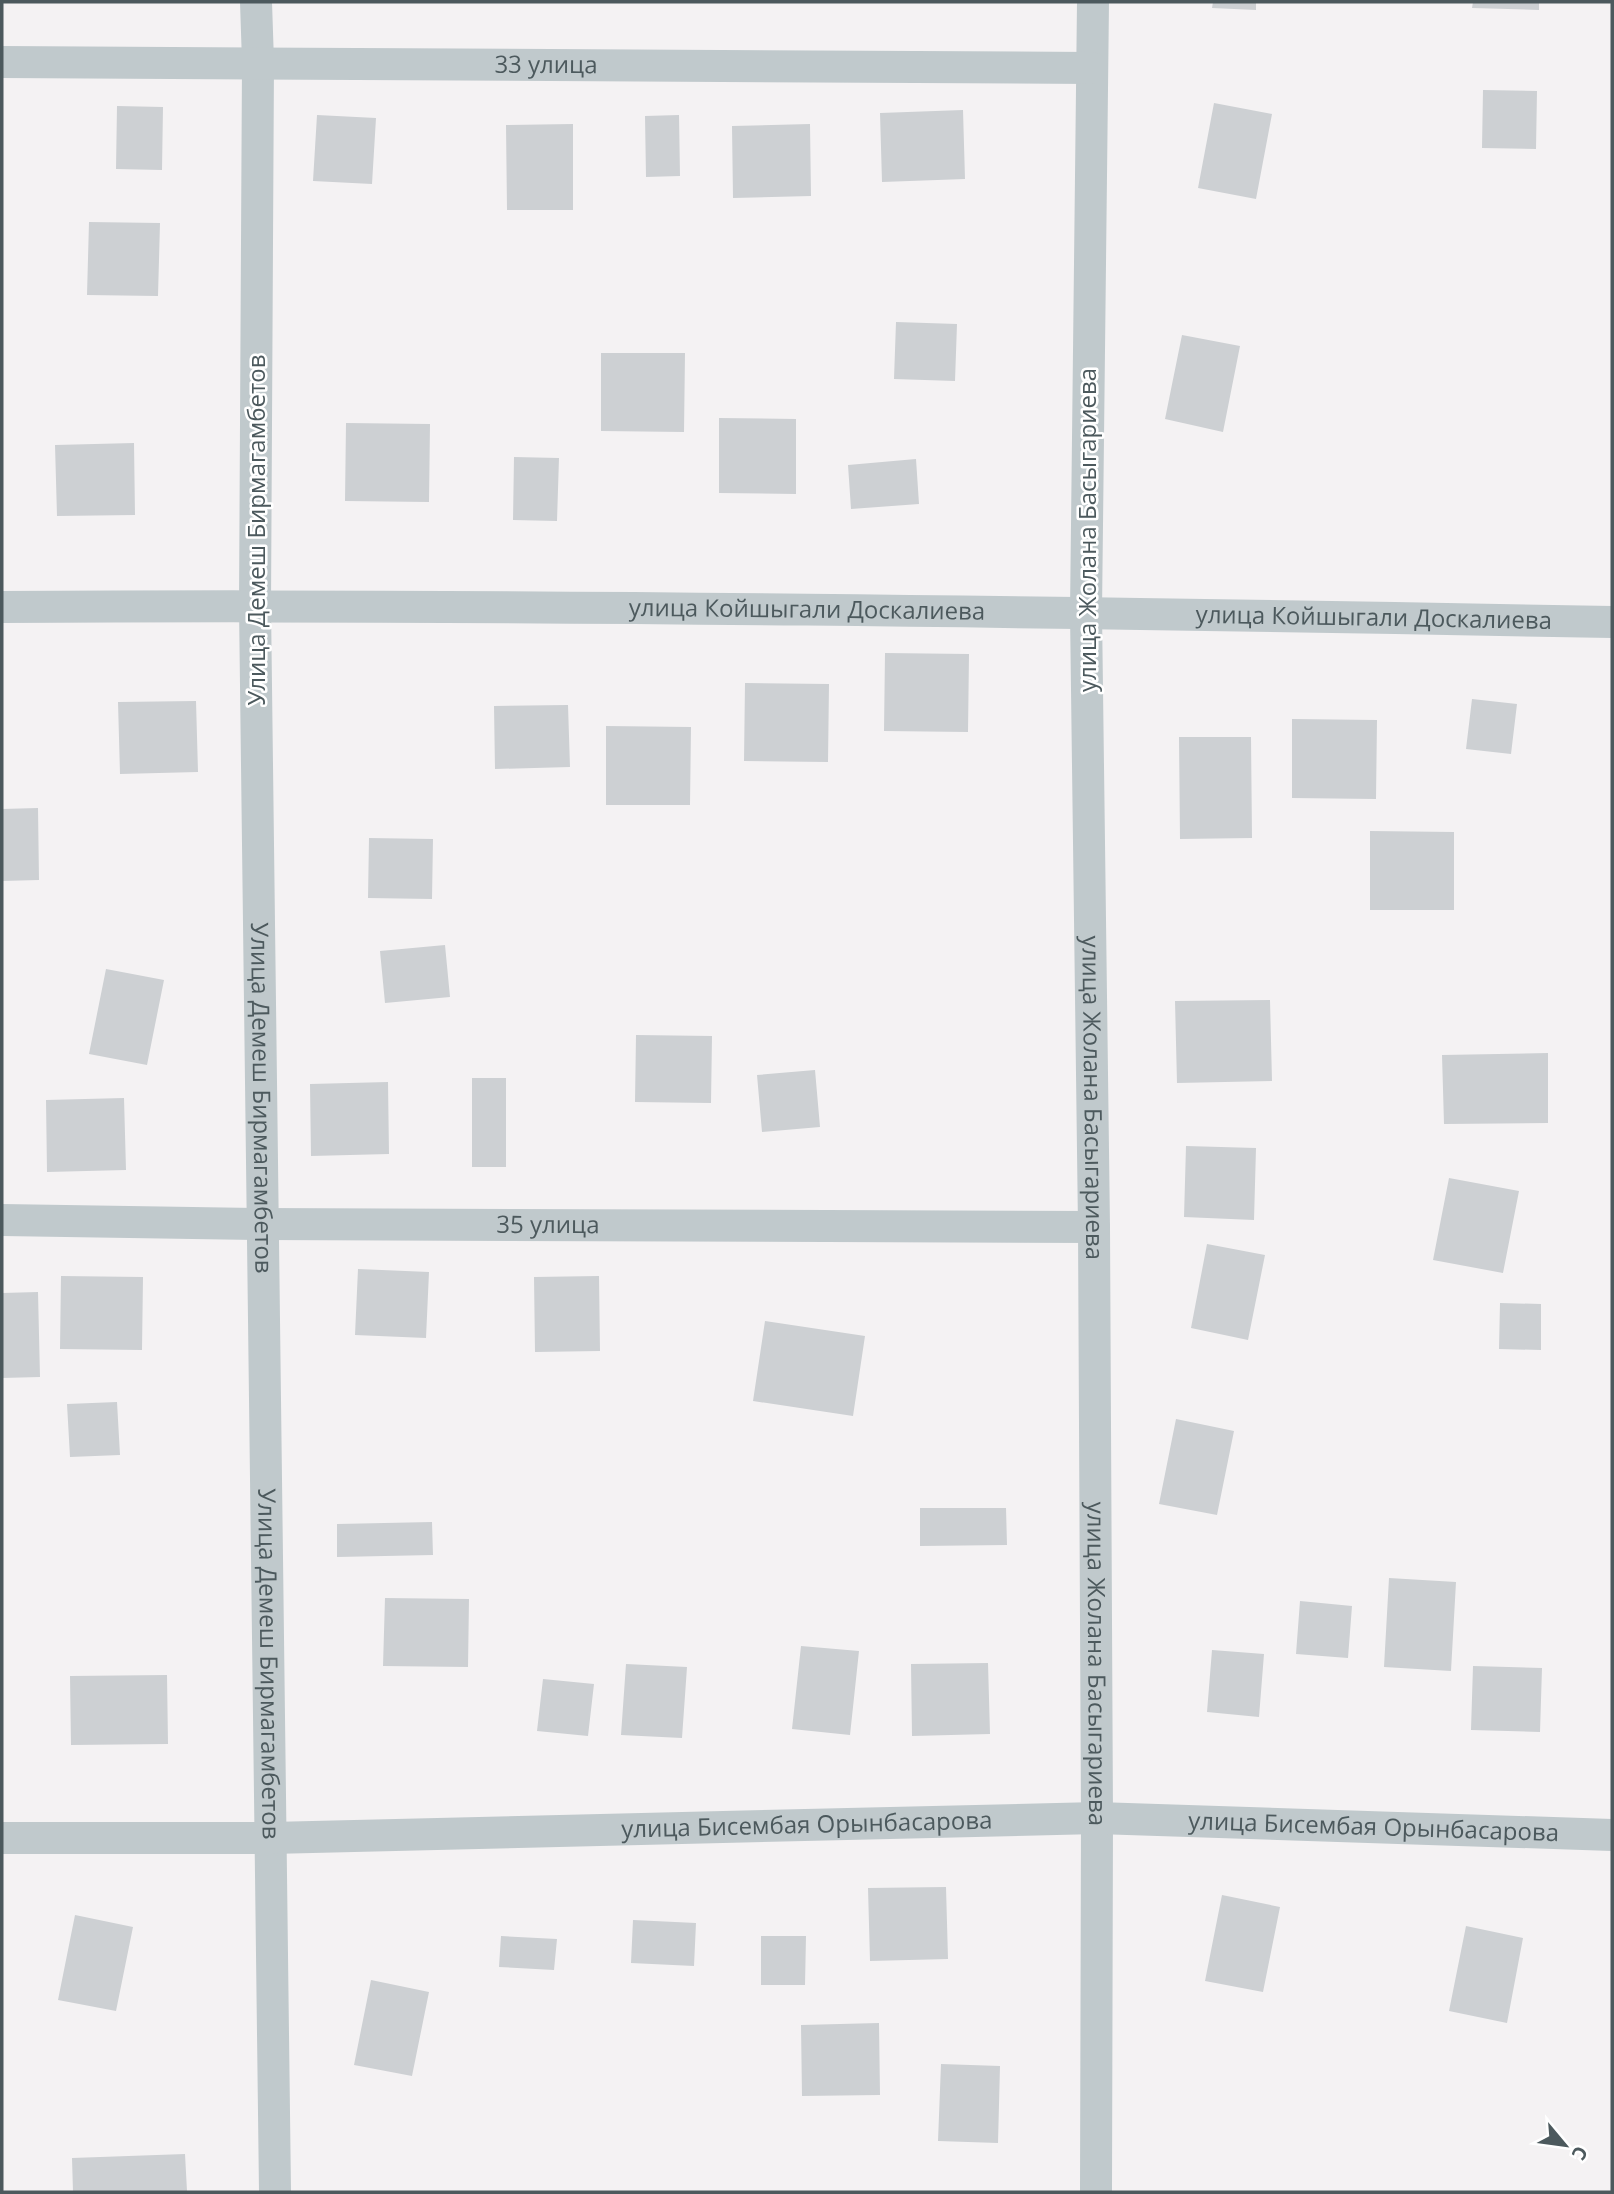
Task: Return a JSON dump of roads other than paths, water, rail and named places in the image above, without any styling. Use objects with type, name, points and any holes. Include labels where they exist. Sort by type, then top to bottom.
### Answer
[{"type":"street","name":"Улица Демеш Бирмагамбетов","points":[[256,2],[255,606],[275,2192]]},
{"type":"street","name":"улица Жолана Басыгариева","points":[[1093,2],[1086,612],[1094,1227],[1096,2192]]},
{"type":"street","name":"33 улица","points":[[2,62],[1092,68]]},
{"type":"street","name":"улица Койшыгали Доскалиева","points":[[2,607],[255,606],[1086,612],[1612,622]]},
{"type":"street","name":"35 улица","points":[[2,1220],[262,1224],[1094,1227]]},
{"type":"street","name":"улица Бисембая Орынбасарова","points":[[2,1838],[271,1838],[1097,1818],[1612,1835]]}]
